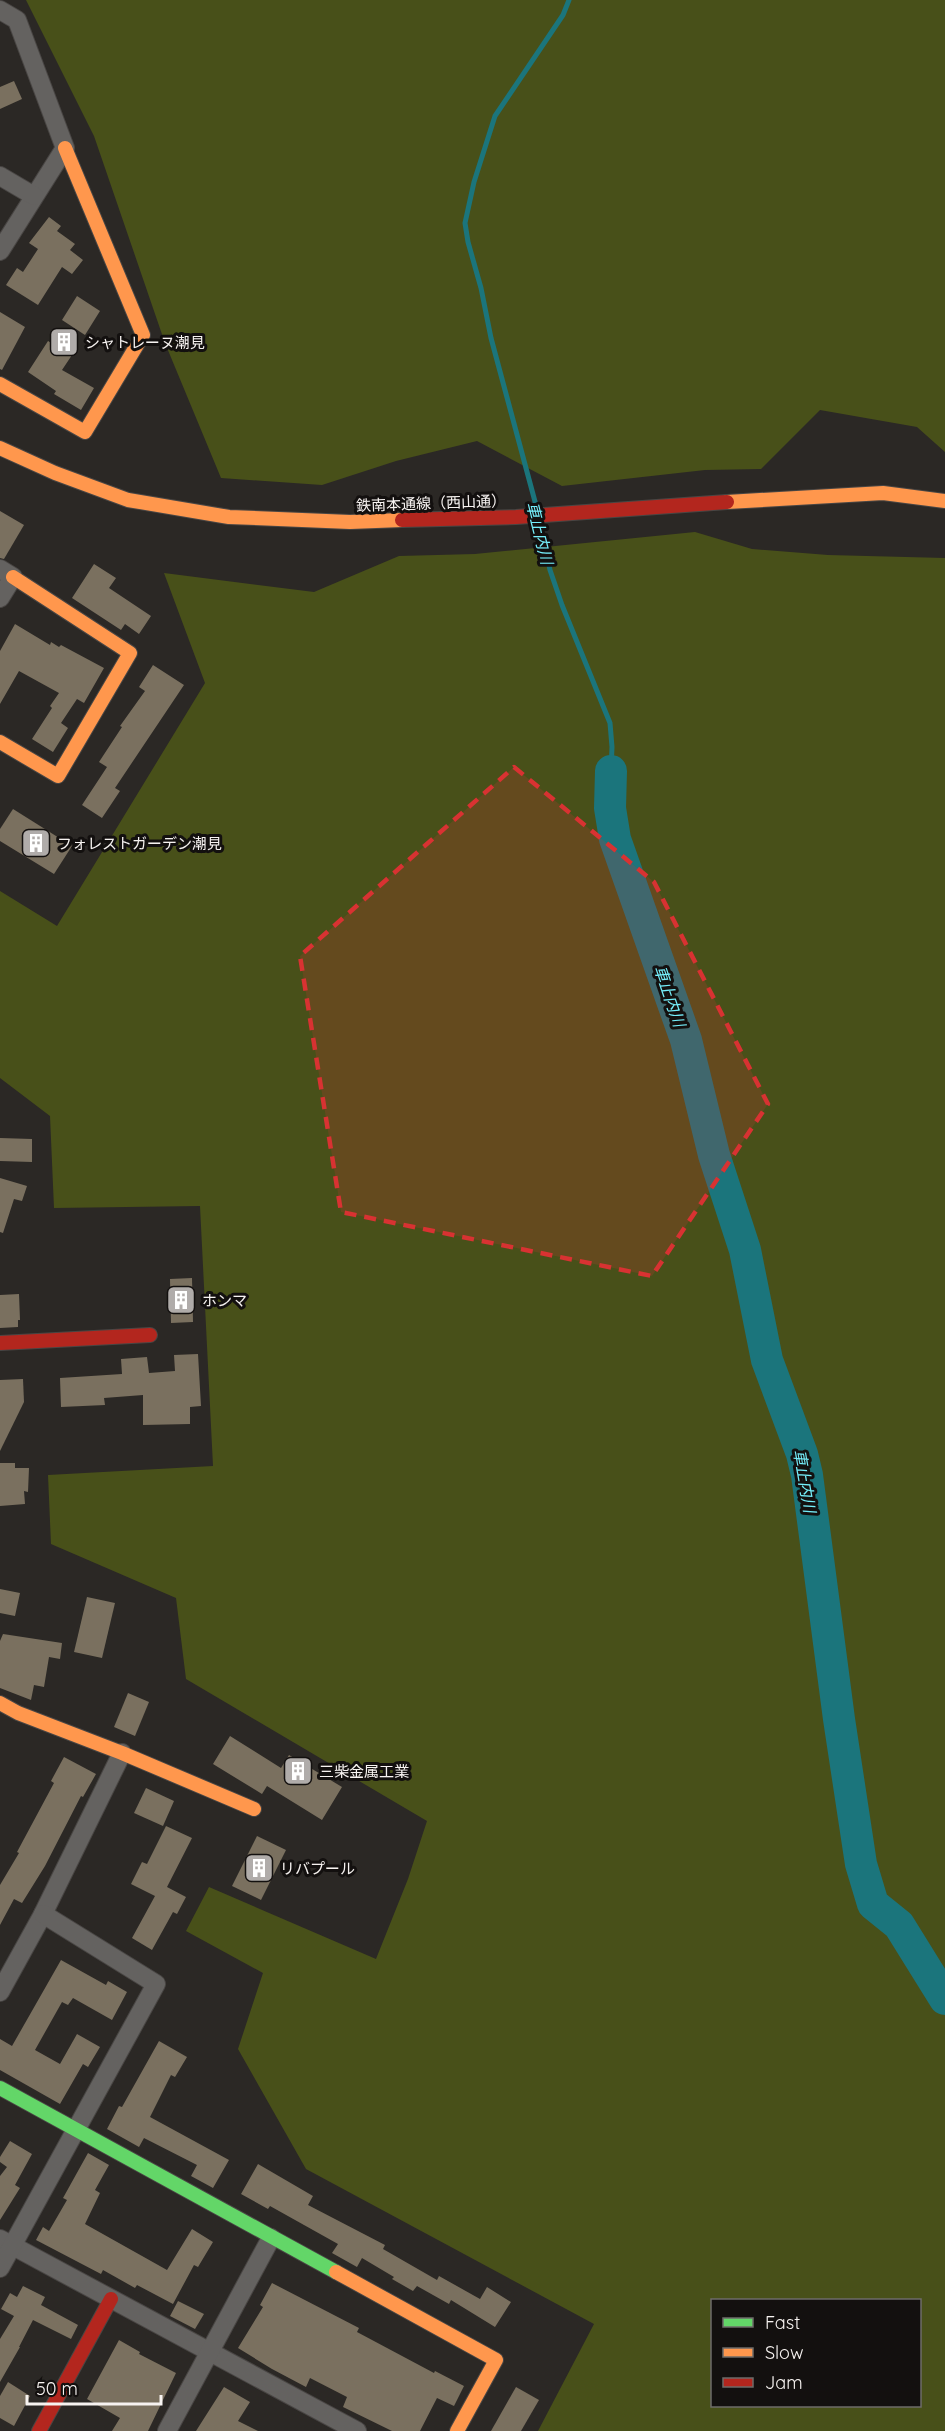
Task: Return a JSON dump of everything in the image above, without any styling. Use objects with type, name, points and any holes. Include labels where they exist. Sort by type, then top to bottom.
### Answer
[{"type":"street","points":[[0,10],[17,20],[65,148],[143,335],[85,432],[0,384]]},
{"type":"street","points":[[0,251],[65,148]]},
{"type":"street","points":[[0,176],[34,196]]},
{"type":"street","name":"鉄南本通線（西山通）","points":[[0,448],[55,473],[128,500],[229,517],[350,522],[516,517],[791,497],[883,493],[945,501]]},
{"type":"street","points":[[0,598],[6,573],[130,652],[58,776],[0,742]]},
{"type":"street","points":[[0,1343],[150,1335]]},
{"type":"street","points":[[0,1703],[18,1713],[122,1753],[254,1809]]},
{"type":"street","points":[[0,1992],[43,1914],[122,1753]]},
{"type":"street","points":[[0,2268],[6,2242],[75,2131],[156,1984],[43,1914]]},
{"type":"street","points":[[0,2088],[496,2360],[457,2431]]},
{"type":"street","points":[[167,2431],[271,2238]]},
{"type":"street","points":[[6,2242],[357,2431]]},
{"type":"street","points":[[39,2431],[111,2298]]},
{"type":"highlighted area","points":[[514,767],[654,882],[768,1104],[652,1276],[341,1212],[300,956]]},
{"type":"green space","points":[[26,0],[945,0],[945,452],[917,427],[820,410],[761,469],[705,470],[562,486],[477,441],[396,461],[322,485],[221,478],[165,343],[94,136]]},
{"type":"green space","points":[[695,532],[752,549],[828,555],[945,558],[945,2431],[538,2431],[594,2324],[306,2169],[238,2049],[263,1973],[186,1931],[209,1887],[376,1959],[408,1879],[427,1821],[186,1679],[176,1598],[51,1544],[48,1475],[213,1466],[200,1206],[54,1208],[50,1116],[0,1078],[0,891],[57,926],[205,683],[164,573],[314,592],[399,556],[475,554]]},
{"type":"building","points":[[14,81],[22,99],[0,109],[0,87]]},
{"type":"building","points":[[49,217],[61,226],[57,231],[75,244],[70,250],[83,260],[72,274],[62,267],[38,305],[6,285],[17,268],[23,272],[38,249],[29,243]]},
{"type":"building","points":[[77,296],[100,311],[85,335],[62,320]]},
{"type":"building","points":[[0,312],[25,327],[2,370],[0,369]]},
{"type":"building","points":[[48,341],[72,355],[62,370],[94,388],[81,410],[54,394],[56,391],[28,372]]},
{"type":"building","points":[[0,511],[24,525],[4,559],[0,558]]},
{"type":"building","points":[[94,564],[116,578],[109,588],[151,616],[139,634],[125,624],[121,630],[72,598]]},
{"type":"building","points":[[15,624],[50,645],[51,642],[59,647],[61,645],[104,668],[84,703],[77,699],[61,723],[68,728],[53,752],[32,739],[59,693],[19,671],[0,704],[0,651]]},
{"type":"building","points":[[153,665],[184,685],[115,788],[120,791],[102,818],[82,805],[107,767],[99,762],[122,727],[120,726],[145,691],[139,687]]},
{"type":"building","name":"フォレストガーデン潮見","points":[[13,809],[72,846],[54,874],[0,841],[0,829]]},
{"type":"building","points":[[0,1138],[32,1139],[32,1162],[0,1161]]},
{"type":"building","points":[[0,1178],[27,1186],[22,1201],[14,1199],[3,1233],[0,1232]]},
{"type":"building","name":"ホンマ","points":[[192,1278],[193,1322],[171,1323],[170,1279]]},
{"type":"building","points":[[19,1294],[18,1327],[0,1328],[0,1295]]},
{"type":"building","points":[[198,1354],[201,1406],[190,1407],[190,1424],[143,1425],[143,1395],[104,1398],[105,1405],[61,1407],[60,1378],[122,1374],[121,1359],[147,1357],[149,1373],[175,1371],[174,1355]]},
{"type":"building","points":[[23,1379],[24,1402],[0,1451],[0,1380]]},
{"type":"building","points":[[0,1463],[15,1463],[15,1468],[29,1468],[28,1492],[24,1491],[25,1504],[0,1506]]},
{"type":"building","points":[[0,1589],[20,1593],[15,1616],[0,1613]]},
{"type":"building","points":[[87,1597],[115,1603],[102,1658],[74,1652]]},
{"type":"building","points":[[3,1634],[62,1643],[60,1659],[49,1657],[44,1687],[34,1685],[31,1700],[0,1688],[0,1641]]},
{"type":"building","points":[[128,1693],[149,1702],[135,1736],[114,1727]]},
{"type":"building","points":[[230,1736],[281,1768],[289,1755],[342,1787],[322,1820],[267,1786],[262,1794],[213,1764]]},
{"type":"building","points":[[64,1757],[96,1774],[83,1797],[81,1796],[45,1866],[22,1903],[14,1899],[0,1925],[0,1885],[19,1853],[17,1852],[54,1783],[51,1781]]},
{"type":"building","points":[[146,1788],[174,1801],[163,1826],[134,1813]]},
{"type":"building","points":[[166,1826],[192,1838],[167,1887],[186,1897],[177,1914],[173,1912],[152,1950],[132,1938],[155,1896],[131,1884],[142,1862],[147,1864]]},
{"type":"building","name":"リバプール","points":[[257,1836],[286,1850],[261,1900],[232,1886]]},
{"type":"building","points":[[61,1960],[106,1985],[108,1981],[127,1992],[112,2020],[73,1998],[68,2005],[62,2002],[35,2050],[60,2064],[77,2034],[100,2047],[88,2067],[83,2064],[60,2104],[0,2070],[0,2039],[12,2046]]},
{"type":"building","points":[[159,2041],[187,2057],[175,2077],[171,2075],[150,2117],[229,2160],[213,2188],[191,2176],[197,2165],[144,2138],[139,2147],[107,2129]]},
{"type":"building","points":[[10,2141],[32,2154],[15,2185],[20,2188],[0,2220],[0,2176],[7,2167],[0,2162],[0,2157]]},
{"type":"building","points":[[88,2153],[109,2165],[95,2190],[100,2193],[85,2224],[167,2270],[192,2229],[213,2242],[198,2267],[194,2265],[173,2304],[137,2285],[135,2288],[103,2270],[101,2274],[36,2240],[43,2227],[49,2231],[67,2200],[63,2198]]},
{"type":"building","points":[[258,2164],[313,2196],[308,2205],[385,2245],[383,2249],[437,2280],[439,2276],[480,2299],[487,2287],[511,2302],[495,2327],[451,2300],[449,2304],[417,2286],[413,2291],[362,2258],[357,2267],[332,2253],[338,2244],[270,2206],[268,2209],[241,2194]]},
{"type":"building","points":[[272,2283],[359,2328],[357,2332],[434,2373],[435,2371],[464,2386],[454,2406],[437,2398],[420,2431],[392,2431],[343,2407],[347,2397],[310,2378],[306,2387],[238,2348],[263,2307],[260,2305]]},
{"type":"building","points":[[23,2286],[45,2297],[41,2305],[78,2325],[71,2339],[33,2320],[0,2382],[0,2339],[14,2316],[1,2309],[10,2293],[17,2297]]},
{"type":"building","points":[[178,2301],[204,2314],[195,2329],[170,2316]]},
{"type":"building","points":[[119,2340],[140,2352],[139,2354],[176,2373],[148,2431],[112,2431],[120,2418],[87,2399]]},
{"type":"building","points":[[8,2382],[30,2396],[14,2426],[0,2418],[0,2396]]},
{"type":"building","points":[[224,2387],[250,2402],[238,2421],[258,2431],[196,2431]]},
{"type":"building","points":[[516,2387],[539,2400],[521,2431],[491,2431]]},
{"type":"waterway","name":"車止内川","points":[[537,509],[491,338],[465,223],[474,182],[495,116],[563,15],[569,0]]},
{"type":"waterway","name":"車止内川","points":[[540,524],[550,570],[562,605],[610,723],[611,771]]},
{"type":"waterway","name":"車止内川","points":[[611,771],[610,808],[615,839],[686,1040],[714,1155],[745,1250],[767,1360],[802,1454],[807,1475],[839,1719],[861,1864],[873,1904],[899,1925],[945,1999]]},
{"type":"traffic: fast","points":[[0,2088],[336,2272]]},
{"type":"traffic: slow","points":[[0,384],[85,432],[143,335],[65,148]]},
{"type":"traffic: slow","points":[[0,448],[55,473],[128,500],[229,517],[350,522],[402,520]]},
{"type":"traffic: slow","points":[[727,502],[883,493],[945,501]]},
{"type":"traffic: slow","points":[[0,742],[58,776],[130,653],[13,577]]},
{"type":"traffic: slow","points":[[0,1703],[18,1713],[122,1753],[254,1809]]},
{"type":"traffic: slow","points":[[336,2272],[496,2360],[457,2431]]},
{"type":"traffic: jam","points":[[402,520],[516,517],[727,502]]},
{"type":"traffic: jam","points":[[0,1343],[150,1335]]},
{"type":"traffic: jam","points":[[39,2431],[111,2299]]},
{"type":"place","name":"シャトレーヌ潮見","points":[[64,342]]},
{"type":"place","name":"フォレストガーデン潮見","points":[[36,843]]},
{"type":"place","name":"ホンマ","points":[[181,1300]]},
{"type":"place","name":"三柴金属工業","points":[[298,1771]]},
{"type":"place","name":"リバプール","points":[[259,1868]]}]
